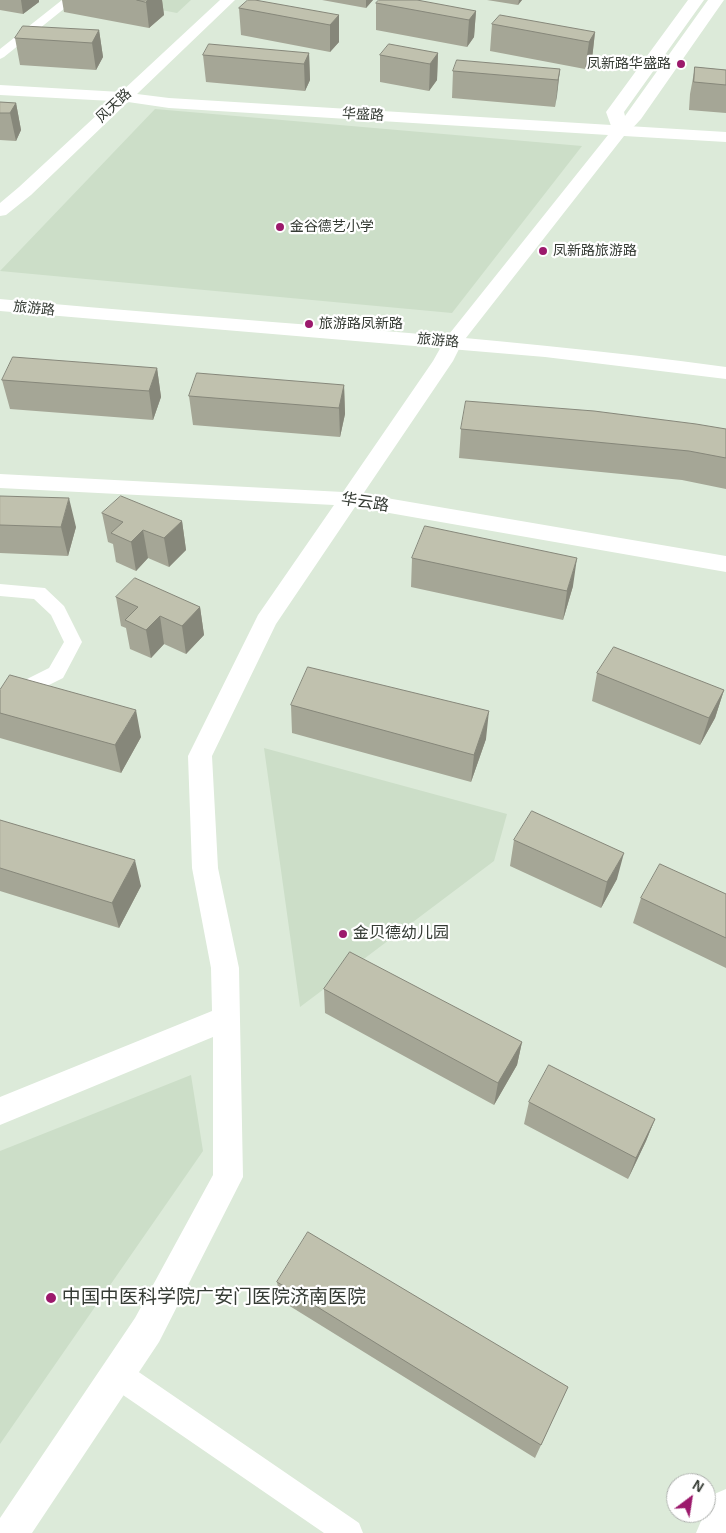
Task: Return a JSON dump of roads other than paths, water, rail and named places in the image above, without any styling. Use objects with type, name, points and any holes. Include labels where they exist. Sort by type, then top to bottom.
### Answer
[{"type":"main road","points":[[696,0],[615,112],[620,130],[636,114],[716,0]]},
{"type":"main road","name":"旅游路","points":[[0,305],[448,352],[571,370],[726,388]]},
{"type":"main road","name":"旅游路","points":[[0,321],[448,352],[585,354],[726,373]]},
{"type":"main road","points":[[716,1533],[726,1509]]},
{"type":"street","points":[[0,55],[68,0]]},
{"type":"street","name":"风天路","points":[[0,211],[25,191],[228,0]]},
{"type":"street","name":"华盛路","points":[[0,90],[123,97],[169,103],[726,137]]},
{"type":"street","points":[[11,1533],[147,1330],[228,1178],[225,968],[205,868],[200,756],[266,621],[448,352],[620,130]]},
{"type":"street","name":"华云路","points":[[0,481],[350,499],[726,564]]},
{"type":"street","points":[[0,590],[39,592],[58,611],[73,642],[56,672],[30,686],[0,723]]},
{"type":"street","points":[[0,1111],[227,1018]]},
{"type":"street","points":[[117,1374],[349,1533]]},
{"type":"place","name":"凤新路华盛路","points":[[681,64]]},
{"type":"place","name":"金谷德艺小学","points":[[280,227]]},
{"type":"place","name":"凤新路旅游路","points":[[543,251]]},
{"type":"place","name":"旅游路凤新路","points":[[309,324]]},
{"type":"place","name":"金贝德幼儿园","points":[[343,934]]},
{"type":"place","name":"中国中医科学院广安门医院济南医院","points":[[51,1298]]}]
